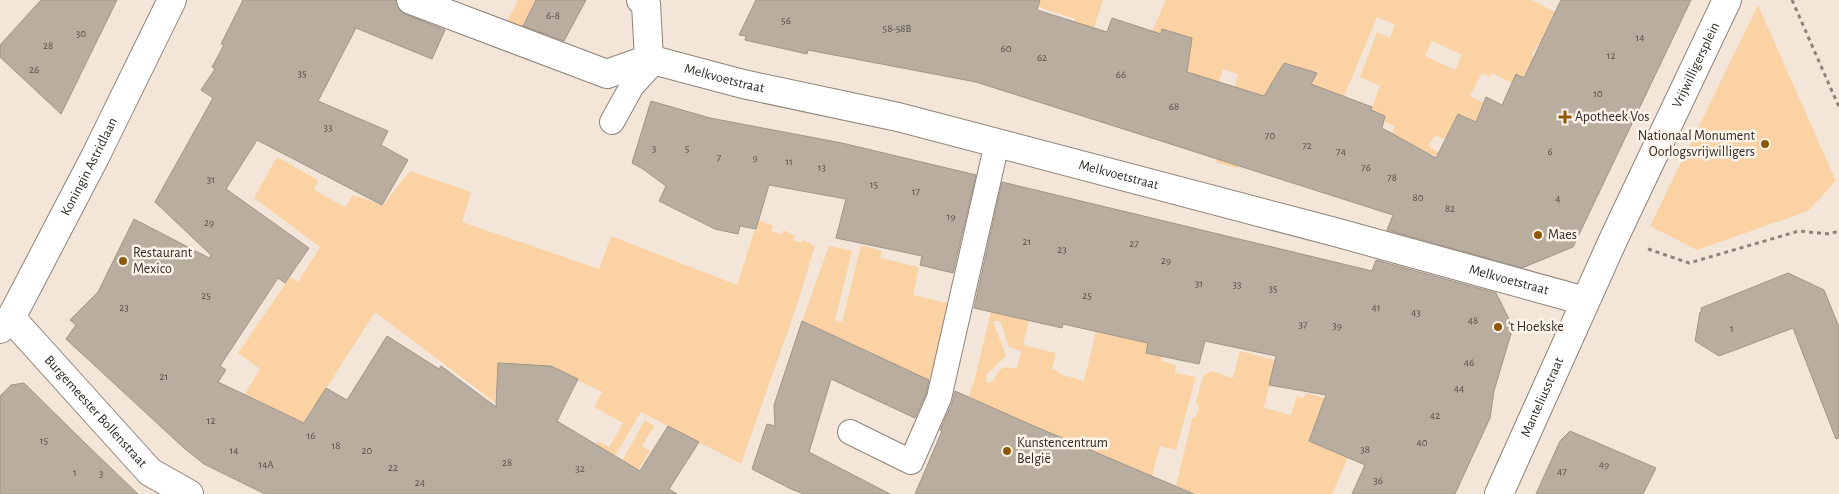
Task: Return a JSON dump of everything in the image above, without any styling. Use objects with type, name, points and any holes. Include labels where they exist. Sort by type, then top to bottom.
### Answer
[{"type":"street","name":"Koningin Astridlaan","points":[[5,324],[95,157],[172,0]]},
{"type":"street","points":[[411,0],[607,74],[652,60],[646,4],[641,0]]},
{"type":"street","name":"Vrijwilligersplein","points":[[1585,301],[1726,0]]},
{"type":"street","name":"Melkvoetstraat","points":[[652,60],[743,84],[898,117],[1325,229],[1585,301]]},
{"type":"street","name":"Manteliusstraat","points":[[1499,494],[1585,301]]},
{"type":"street","name":"Burgemeester Bollenstraat","points":[[5,324],[150,472],[189,494]]},
{"type":"lane","points":[[612,122],[632,86],[652,60]]},
{"type":"lane","points":[[850,432],[911,462],[939,398],[997,143]]},
{"type":"path","points":[[1792,0],[1839,107]]},
{"type":"path","points":[[1614,238],[1689,263],[1799,231],[1829,234],[1839,231]]},
{"type":"shaded area","points":[[518,0],[536,0],[521,29],[506,23]]},
{"type":"shaded area","points":[[1040,0],[1103,0],[1066,111],[1047,105],[1075,19],[1038,7]]},
{"type":"shaded area","points":[[1166,0],[1531,0],[1555,12],[1547,30],[1582,48],[1575,62],[1538,44],[1532,56],[1538,59],[1529,81],[1512,83],[1492,73],[1490,77],[1482,73],[1470,96],[1484,103],[1476,122],[1459,114],[1446,138],[1434,137],[1429,144],[1431,148],[1445,156],[1447,161],[1391,136],[1395,126],[1384,122],[1385,116],[1371,110],[1380,86],[1360,77],[1377,32],[1390,38],[1395,25],[1377,17],[1337,113],[1302,101],[1316,73],[1284,63],[1240,166],[1237,168],[1217,163],[1216,158],[1238,74],[1223,69],[1219,82],[1184,71],[1190,46],[1186,38],[1162,29],[1161,34],[1152,31]],"holes":[[[1432,41],[1462,55],[1455,70],[1425,56]]]},
{"type":"shaded area","points":[[1758,5],[1836,181],[1808,211],[1697,250],[1650,226]]},
{"type":"shaded area","points":[[277,157],[318,180],[314,190],[345,207],[353,195],[383,205],[410,171],[471,192],[462,222],[599,269],[611,236],[737,285],[758,220],[773,226],[771,231],[782,235],[783,230],[795,236],[793,240],[800,243],[803,240],[815,246],[796,308],[741,464],[641,412],[615,456],[596,444],[598,441],[609,447],[623,423],[594,407],[602,392],[577,380],[538,435],[375,312],[304,423],[245,394],[260,369],[238,353],[290,277],[298,282],[320,247],[254,198]]},
{"type":"shaded area","points":[[861,245],[882,251],[880,258],[919,267],[913,295],[951,304],[932,382],[802,321],[829,246],[852,251],[835,320],[842,322]]},
{"type":"shaded area","points":[[997,287],[1035,296],[1023,345],[1056,353],[1052,369],[1060,374],[1084,381],[1096,331],[1129,339],[1132,325],[1162,356],[1162,361],[1176,365],[1175,373],[1196,377],[1176,450],[1160,446],[1152,476],[1078,444],[1066,460],[1048,432],[968,398],[973,386]],"holes":[[[993,321],[1000,321],[1009,347],[1021,351],[1017,369],[1004,368],[992,382],[988,383],[986,380],[987,374],[1006,356]]]},
{"type":"shaded area","points":[[1240,351],[1275,360],[1264,408],[1291,415],[1297,396],[1304,398],[1306,393],[1325,398],[1330,386],[1309,441],[1348,458],[1332,494],[1196,494],[1176,486],[1192,419],[1196,416],[1199,408],[1196,401],[1203,377],[1212,371],[1233,378]]},
{"type":"shaded area","points":[[645,420],[654,426],[642,446],[650,451],[625,490],[603,494]]},
{"type":"building","points":[[41,0],[117,0],[61,114],[0,57],[0,45]]},
{"type":"building","points":[[243,0],[396,0],[399,9],[405,14],[445,30],[432,59],[356,28],[318,101],[388,131],[381,145],[408,160],[382,205],[257,140],[226,189],[309,248],[285,283],[278,278],[220,366],[226,370],[218,382],[304,423],[326,388],[347,400],[387,336],[439,369],[441,366],[496,407],[498,363],[551,366],[578,379],[557,421],[640,471],[668,426],[699,442],[669,489],[677,494],[265,494],[204,464],[185,449],[66,339],[76,325],[70,320],[98,292],[134,219],[209,258],[211,255],[155,202],[213,98],[201,90],[215,69],[212,67],[224,45],[221,44]]},
{"type":"building","points":[[536,0],[586,0],[564,41],[523,26]]},
{"type":"building","points":[[756,0],[1040,0],[1037,10],[1107,32],[1112,18],[1161,34],[1162,29],[1192,38],[1187,72],[1264,96],[1284,63],[1317,73],[1311,84],[1372,107],[1371,110],[1385,116],[1382,128],[1436,158],[1458,114],[1476,122],[1486,97],[1502,105],[1516,74],[1524,78],[1561,0],[1691,0],[1573,247],[1522,268],[1387,230],[1393,215],[976,82],[808,50],[807,54],[745,40],[746,36],[739,35]]},
{"type":"building","points":[[651,101],[710,118],[842,143],[976,175],[953,273],[920,265],[922,256],[836,238],[846,199],[769,185],[756,229],[740,226],[738,234],[715,229],[659,201],[666,186],[632,163]]},
{"type":"building","points":[[1002,182],[1372,271],[1376,260],[1496,293],[1513,327],[1494,391],[1490,418],[1455,494],[1352,494],[1365,465],[1309,441],[1326,395],[1269,385],[1276,356],[1205,341],[1199,364],[1146,353],[1148,343],[1063,324],[1062,328],[974,308]]},
{"type":"building","points":[[1788,273],[1824,290],[1839,327],[1839,438],[1836,439],[1793,328],[1719,356],[1695,341],[1700,312],[1702,311],[1701,308]]},
{"type":"building","points":[[802,321],[929,380],[926,394],[915,418],[831,379],[809,452],[890,494],[804,494],[752,469],[767,424],[775,426],[774,405]]},
{"type":"building","points":[[24,383],[138,494],[0,494],[0,396],[11,385]]},
{"type":"building","points":[[955,391],[1194,494],[915,494],[942,431],[940,430],[952,403]]},
{"type":"building","points":[[1570,431],[1656,468],[1643,494],[1536,494],[1560,441]]},
{"type":"place","name":"Apotheek Vos","points":[[1565,117]]},
{"type":"place","name":"Nationaal Monument Oorlogsvrijwilligers","points":[[1765,144]]},
{"type":"place","name":"Maes","points":[[1538,235]]},
{"type":"place","name":"Restaurant Mexico","points":[[123,261]]},
{"type":"place","name":"'t Hoekske","points":[[1498,327]]},
{"type":"place","name":"Kunstencentrum België","points":[[1007,451]]}]
